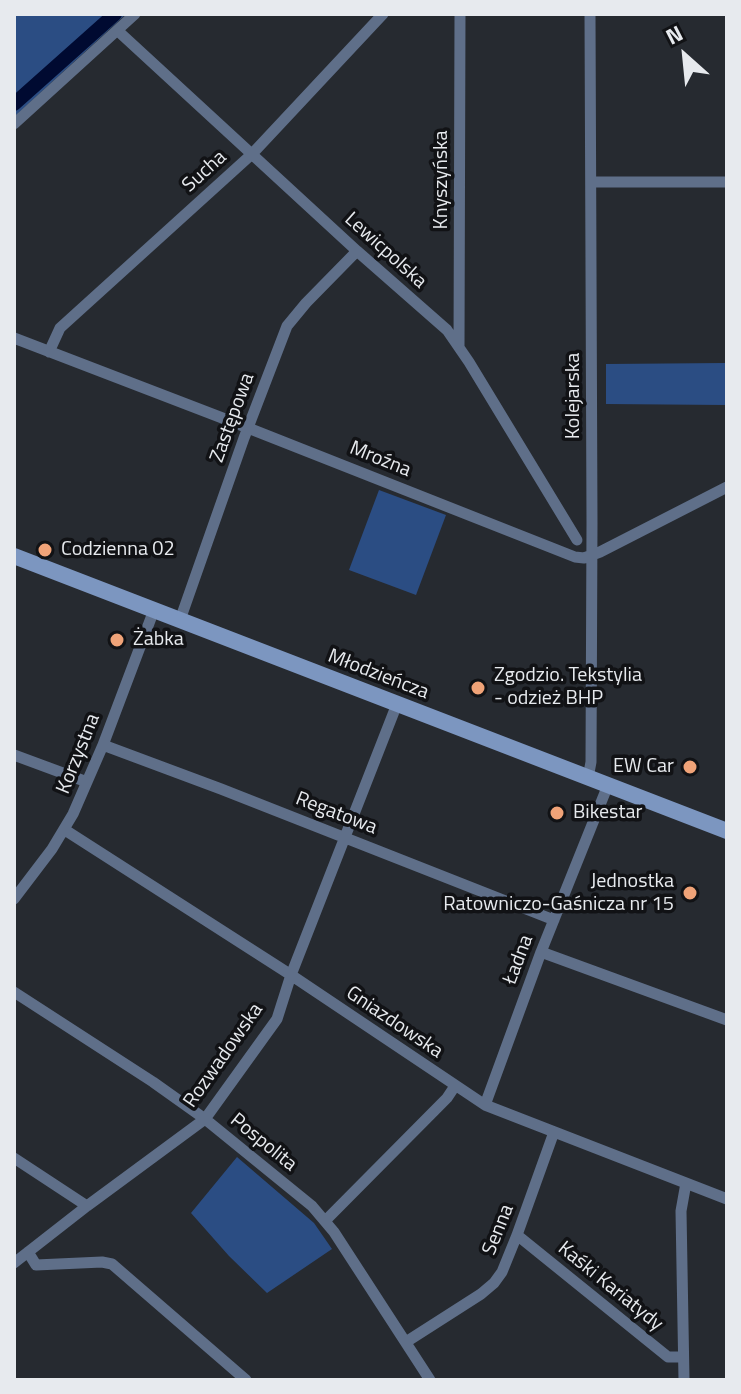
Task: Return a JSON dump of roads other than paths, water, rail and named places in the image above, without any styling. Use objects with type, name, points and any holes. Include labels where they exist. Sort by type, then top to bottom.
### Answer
[{"type":"main road","name":"Młodzieńcza","points":[[14,556],[727,831]]},
{"type":"street","points":[[14,124],[135,14]]},
{"type":"street","name":"Sucha","points":[[49,352],[60,328],[252,154],[383,14]]},
{"type":"street","name":"Knyszyńska","points":[[459,347],[460,14]]},
{"type":"street","name":"Kolejarska","points":[[588,778],[591,762],[590,14]]},
{"type":"street","name":"Lewicpolska","points":[[118,31],[447,330],[577,540]]},
{"type":"street","points":[[592,182],[727,182]]},
{"type":"street","name":"Zastępowa","points":[[180,620],[287,326],[357,251]]},
{"type":"street","name":"Mroźna","points":[[14,338],[575,557],[591,556]]},
{"type":"street","points":[[591,556],[727,487]]},
{"type":"street","name":"Korzystna","points":[[14,899],[65,830],[103,745],[154,610]]},
{"type":"street","name":"Rozwadowska","points":[[14,1263],[205,1119],[277,1019],[291,975],[397,704]]},
{"type":"street","name":"Regatowa","points":[[103,745],[554,920]]},
{"type":"street","points":[[14,755],[87,782]]},
{"type":"street","name":"Ładna","points":[[485,1105],[541,952],[608,785]]},
{"type":"street","name":"Gniazdowska","points":[[65,830],[291,975],[485,1105],[727,1199]]},
{"type":"street","points":[[541,952],[727,1020]]},
{"type":"street","name":"Pospolita","points":[[14,992],[205,1119],[312,1206],[326,1220],[430,1380]]},
{"type":"street","points":[[326,1220],[447,1098],[455,1086]]},
{"type":"street","name":"Senna","points":[[406,1342],[481,1294],[502,1272],[554,1132]]},
{"type":"street","points":[[14,1158],[87,1206]]},
{"type":"street","points":[[684,1380],[681,1211],[686,1183]]},
{"type":"street","name":"Kaśki Kariatydy","points":[[517,1235],[668,1357],[683,1357]]},
{"type":"street","points":[[28,1252],[36,1265],[112,1264],[246,1380]]},
{"type":"waterway","points":[[14,104],[115,14]]},
{"type":"place","name":"Codzienna 02","points":[[45,550]]},
{"type":"place","name":"Żabka","points":[[117,640]]},
{"type":"place","name":"Zgodzio. Tekstylia - odzież BHP","points":[[478,688]]},
{"type":"place","name":"EW Car","points":[[690,767]]},
{"type":"place","name":"Bikestar","points":[[557,813]]},
{"type":"place","name":"Jednostka Ratowniczo-Gaśnicza nr 15","points":[[690,893]]}]
